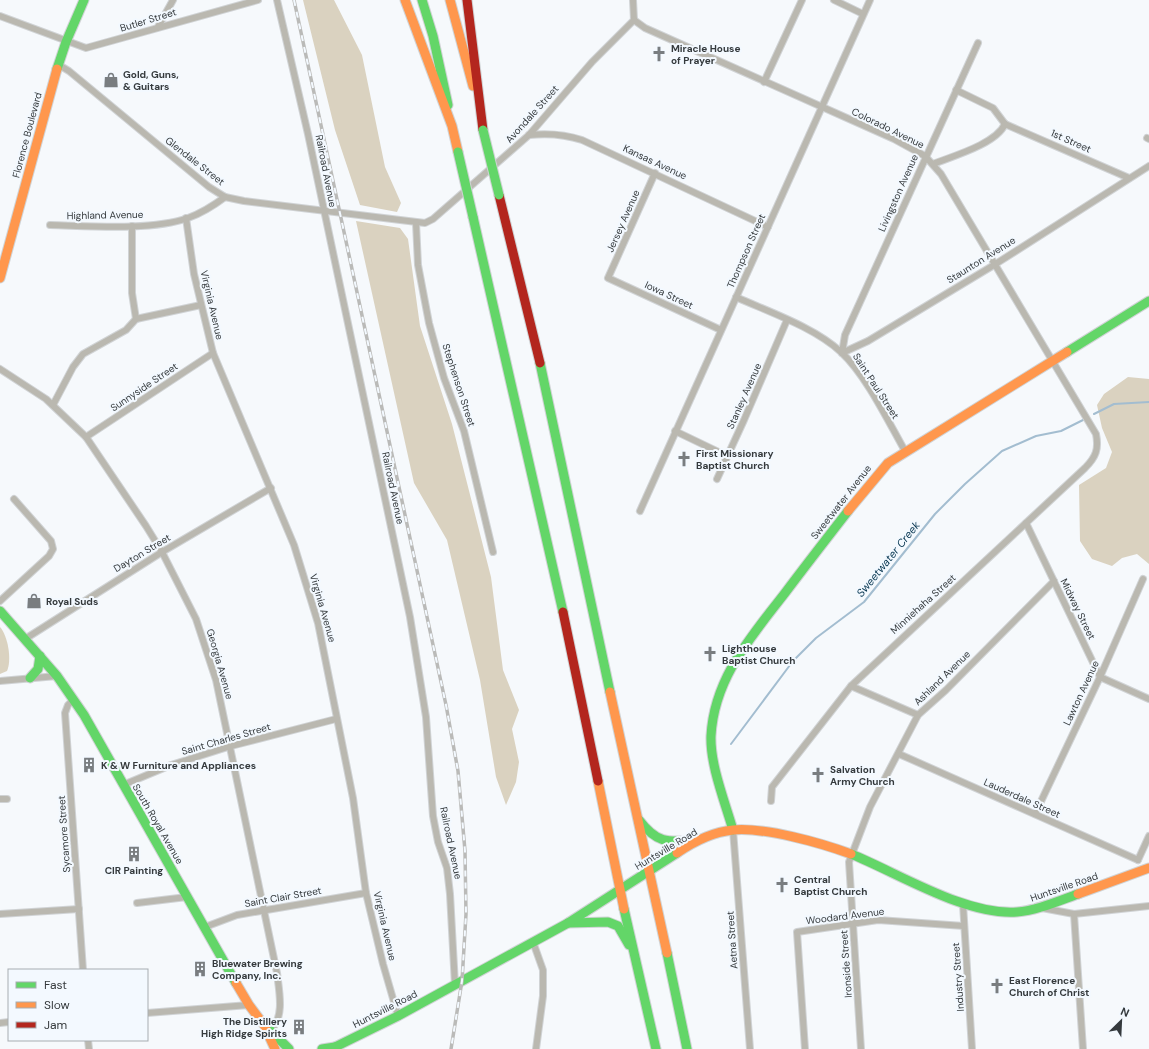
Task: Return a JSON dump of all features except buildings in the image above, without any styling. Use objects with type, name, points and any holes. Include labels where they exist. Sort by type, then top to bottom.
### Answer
[{"type":"main road","name":"Florence Boulevard","points":[[0,278],[48,99],[66,42],[84,0]]},
{"type":"main road","points":[[405,0],[452,126]]},
{"type":"main road","points":[[422,0],[433,36],[452,126],[510,372],[524,444],[565,621],[620,890],[656,1049]]},
{"type":"main road","points":[[450,0],[479,107],[540,368],[554,437],[600,636],[610,696],[635,815],[687,1049]]},
{"type":"main road","points":[[467,0],[479,107]]},
{"type":"main road","name":"Sweetwater Avenue","points":[[732,830],[713,759],[712,736],[714,711],[723,682],[738,654],[837,525],[882,468],[905,451],[1149,301]]},
{"type":"main road","name":"South Royal Avenue","points":[[0,611],[57,676],[74,700],[249,1005],[268,1028],[289,1049]]},
{"type":"main road","points":[[30,678],[38,669],[40,656]]},
{"type":"main road","points":[[635,815],[654,838],[663,842],[698,840]]},
{"type":"main road","name":"Huntsville Road","points":[[322,1049],[333,1048],[398,1016],[568,923],[698,840],[732,830],[755,831],[788,836],[830,846],[852,854],[963,904],[984,910],[1008,912],[1040,908],[1146,869]]},
{"type":"main road","points":[[568,923],[608,922],[618,926],[635,953]]},
{"type":"main road","name":"South Royal Avenue","points":[[268,1028],[275,1049]]},
{"type":"street","points":[[158,27],[173,0]]},
{"type":"street","name":"Butler Street","points":[[0,16],[66,42],[86,48],[102,45],[158,27],[258,0]]},
{"type":"street","name":"Railroad Avenue","points":[[277,0],[308,134],[410,617],[420,671],[426,717],[433,816],[438,842],[447,868],[450,894],[455,985]]},
{"type":"street","points":[[633,0],[634,20]]},
{"type":"street","points":[[764,82],[802,0]]},
{"type":"street","points":[[834,0],[864,14]]},
{"type":"street","name":"Thompson Street","points":[[640,511],[870,0]]},
{"type":"street","name":"Colorado Avenue","points":[[634,20],[645,28],[894,139],[925,156],[933,164],[1096,434]]},
{"type":"street","name":"Avondale Street","points":[[416,223],[425,223],[433,219],[529,135],[592,62],[634,20]]},
{"type":"street","name":"Livingston Avenue","points":[[842,352],[845,335],[925,156],[978,43]]},
{"type":"street","name":"Glendale Street","points":[[59,65],[69,71],[209,187],[225,197],[324,212],[416,223]]},
{"type":"street","points":[[933,164],[968,150],[999,133],[1005,124],[998,114],[986,103],[956,90]]},
{"type":"street","name":"1st Street","points":[[1005,124],[1129,178]]},
{"type":"street","name":"Kansas Avenue","points":[[529,135],[552,134],[569,136],[655,173],[768,227]]},
{"type":"street","name":"Staunton Avenue","points":[[842,352],[868,341],[994,265],[1149,166]]},
{"type":"street","name":"Jersey Avenue","points":[[608,278],[655,173]]},
{"type":"street","name":"Highland Avenue","points":[[50,225],[132,226],[171,222],[186,218],[210,208],[225,197]]},
{"type":"street","name":"Virginia Avenue","points":[[186,218],[194,274],[213,353],[294,545],[326,654],[336,719],[353,798],[366,892],[383,964],[398,1016]]},
{"type":"street","name":"Stephenson Street","points":[[416,223],[418,266],[429,323],[444,378],[464,431],[493,552]]},
{"type":"street","points":[[132,226],[132,293],[136,319]]},
{"type":"street","name":"Iowa Street","points":[[608,278],[721,330]]},
{"type":"street","name":"Saint Paul Street","points":[[736,297],[787,320],[825,340],[842,352],[863,381],[905,451]]},
{"type":"street","points":[[53,405],[73,367],[83,354],[126,330],[136,319],[201,304]]},
{"type":"street","name":"Stanley Avenue","points":[[717,479],[787,320]]},
{"type":"street","name":"Sunnyside Street","points":[[86,437],[213,353]]},
{"type":"street","name":"Georgia Avenue","points":[[0,369],[32,389],[53,405],[86,437],[162,552],[189,604],[204,641],[216,680],[231,746],[277,973],[279,1019],[268,1028]]},
{"type":"street","points":[[675,431],[727,456]]},
{"type":"street","name":"Minniehaha Street","points":[[771,801],[772,788],[851,686],[1091,463],[1098,445],[1096,434]]},
{"type":"street","name":"Dayton Street","points":[[25,639],[162,552],[271,488]]},
{"type":"street","points":[[0,601],[49,556],[53,549],[51,541],[14,499]]},
{"type":"street","name":"Midway Street","points":[[1026,523],[1100,676]]},
{"type":"street","name":"Lawton Avenue","points":[[1035,814],[1100,676],[1143,579]]},
{"type":"street","name":"Ashland Avenue","points":[[852,854],[878,789],[899,754],[918,715],[946,690],[1054,581]]},
{"type":"street","points":[[0,681],[57,676]]},
{"type":"street","points":[[1100,676],[1149,699]]},
{"type":"street","points":[[851,686],[918,715]]},
{"type":"street","name":"Sycamore Street","points":[[74,700],[68,705],[65,713],[83,969]]},
{"type":"street","name":"Saint Charles Street","points":[[123,785],[171,765],[231,746],[336,719]]},
{"type":"street","name":"Lauderdale Street","points":[[899,754],[1138,860]]},
{"type":"street","points":[[0,799],[7,799]]},
{"type":"street","name":"Aetna Street","points":[[732,830],[750,1049]]},
{"type":"street","points":[[1146,869],[1138,860],[1149,836]]},
{"type":"street","name":"Ironside Street","points":[[852,854],[849,862],[861,1049]]},
{"type":"street","name":"Saint Clair Street","points":[[205,927],[230,917],[366,892]]},
{"type":"street","points":[[137,903],[187,897]]},
{"type":"street","name":"Industry Street","points":[[963,904],[972,1049]]},
{"type":"street","points":[[1040,908],[1074,914],[1149,906]]},
{"type":"street","points":[[0,914],[79,909]]},
{"type":"street","points":[[1074,914],[1083,1049]]},
{"type":"street","name":"Woodard Avenue","points":[[805,1049],[797,932],[878,920],[964,926]]},
{"type":"street","points":[[533,942],[543,970],[543,996],[536,1049]]},
{"type":"street","points":[[148,1013],[249,1005]]},
{"type":"shaded area","points":[[303,0],[334,0],[362,55],[385,167],[401,203],[397,212],[360,205],[335,130]]},
{"type":"shaded area","points":[[356,221],[400,228],[408,239],[420,326],[452,424],[491,577],[503,670],[519,710],[512,729],[519,762],[516,782],[506,805],[496,777],[480,680],[447,540],[414,483]]},
{"type":"shaded area","points":[[1128,377],[1149,379],[1149,564],[1137,554],[1122,558],[1112,566],[1092,559],[1080,541],[1079,485],[1106,468],[1112,452],[1102,428],[1097,405],[1104,394]]},
{"type":"shaded area","points":[[0,627],[7,642],[9,661],[7,671],[0,674]]},
{"type":"waterway","name":"Sweetwater Creek","points":[[1094,414],[1114,404],[1149,402]]},
{"type":"waterway","name":"Sweetwater Creek","points":[[731,744],[793,661],[816,638],[864,602],[935,514],[965,484],[1002,451],[1036,436],[1061,431],[1083,420]]},
{"type":"railway","points":[[294,0],[446,705],[458,771],[465,851],[466,914],[462,981],[451,1049]]},
{"type":"traffic: fast","points":[[57,69],[66,42],[84,0]]},
{"type":"traffic: fast","points":[[422,0],[433,36],[448,105]]},
{"type":"traffic: fast","points":[[483,130],[499,195]]},
{"type":"traffic: fast","points":[[458,152],[473,217]]},
{"type":"traffic: fast","points":[[473,217],[563,612]]},
{"type":"traffic: fast","points":[[1067,352],[1149,301]]},
{"type":"traffic: fast","points":[[540,363],[610,692]]},
{"type":"traffic: fast","points":[[733,830],[715,771],[711,747],[714,715],[719,695],[736,659],[747,642],[848,511]]},
{"type":"traffic: fast","points":[[0,611],[57,676],[84,715],[236,983]]},
{"type":"traffic: fast","points":[[30,678],[38,669],[40,656]]},
{"type":"traffic: fast","points":[[639,820],[652,834],[658,838],[672,841],[698,840]]},
{"type":"traffic: fast","points":[[331,1049],[398,1016],[568,923],[677,853]]},
{"type":"traffic: fast","points":[[851,854],[932,892],[976,907],[997,911],[1017,912],[1033,909],[1078,894]]},
{"type":"traffic: fast","points":[[624,909],[656,1049]]},
{"type":"traffic: fast","points":[[568,923],[608,922],[618,926],[629,945]]},
{"type":"traffic: fast","points":[[667,953],[687,1049]]},
{"type":"traffic: fast","points":[[267,1027],[289,1049]]},
{"type":"traffic: fast","points":[[322,1049],[335,1047]]},
{"type":"traffic: slow","points":[[405,0],[452,126],[458,152]]},
{"type":"traffic: slow","points":[[450,0],[473,86]]},
{"type":"traffic: slow","points":[[0,278],[57,69]]},
{"type":"traffic: slow","points":[[848,511],[888,463],[1067,352]]},
{"type":"traffic: slow","points":[[610,692],[667,953]]},
{"type":"traffic: slow","points":[[598,781],[624,909]]},
{"type":"traffic: slow","points":[[677,853],[696,841],[711,835],[726,831],[746,830],[776,833],[824,845],[851,854]]},
{"type":"traffic: slow","points":[[1078,894],[1149,868]]},
{"type":"traffic: slow","points":[[236,983],[249,1005],[264,1025],[275,1049]]},
{"type":"traffic: jam","points":[[467,0],[483,130]]},
{"type":"traffic: jam","points":[[499,195],[540,363]]},
{"type":"traffic: jam","points":[[563,612],[598,781]]},
{"type":"place","name":"Miracle House of Prayer","points":[[659,54]]},
{"type":"place","name":"Gold, Guns, & Guitars","points":[[111,80]]},
{"type":"place","name":"First Missionary Baptist Church","points":[[684,459]]},
{"type":"place","name":"Royal Suds","points":[[34,601]]},
{"type":"place","name":"Lighthouse Baptist Church","points":[[710,654]]},
{"type":"place","name":"K & W Furniture and Appliances","points":[[89,765]]},
{"type":"place","name":"Salvation Army Church","points":[[818,775]]},
{"type":"place","name":"CIR Painting","points":[[134,854]]},
{"type":"place","name":"Central Baptist Church","points":[[782,885]]},
{"type":"place","name":"Bluewater Brewing Company, Inc.","points":[[200,969]]},
{"type":"place","name":"East Florence Church of Christ","points":[[997,986]]},
{"type":"place","name":"The Distillery High Ridge Spirits","points":[[299,1027]]}]
